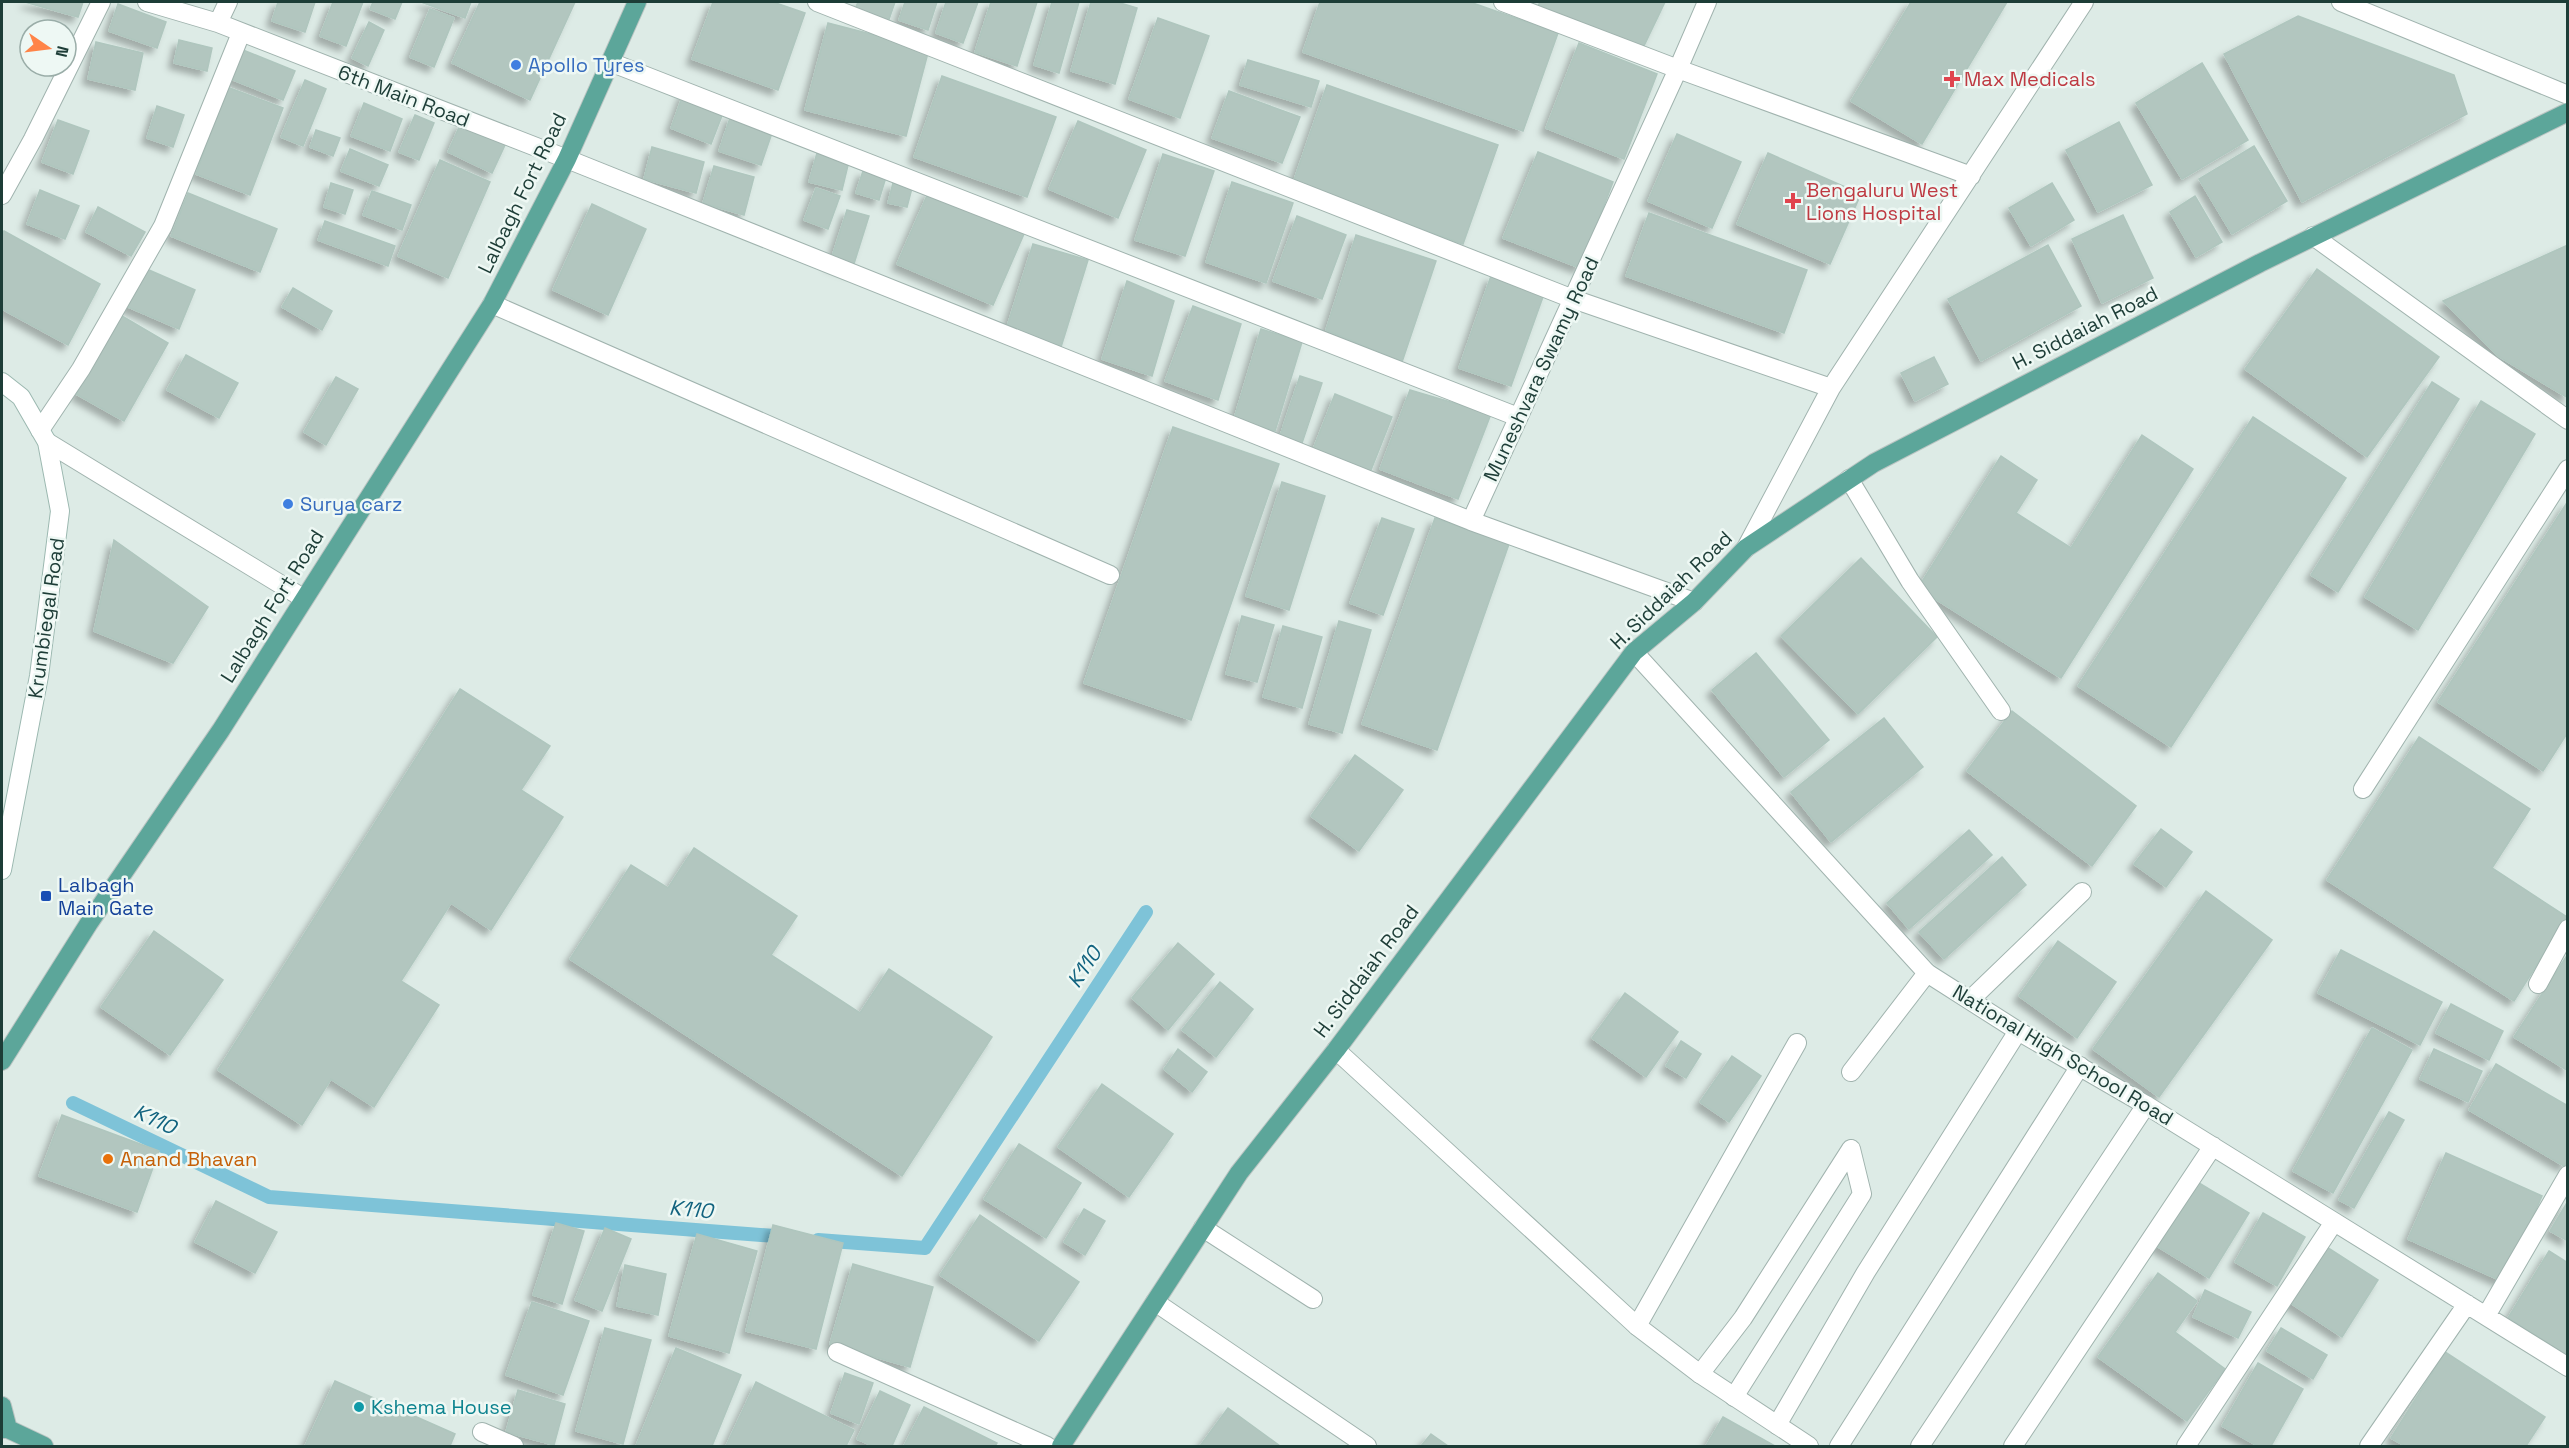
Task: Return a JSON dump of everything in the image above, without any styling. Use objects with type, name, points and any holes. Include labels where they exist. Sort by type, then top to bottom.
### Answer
[{"type":"main road","name":"Lalbagh Fort Road","points":[[2,1061],[89,922],[221,730],[492,304],[567,159],[637,2]]},
{"type":"main road","name":"H. Siddaiah Road","points":[[1060,1446],[1239,1173],[1336,1050],[1634,652],[1694,602],[1746,548],[1874,463],[2313,236],[2568,112]]},
{"type":"main road","points":[[2,1406],[5,1429],[44,1446]]},
{"type":"street","points":[[2,195],[33,139],[101,2]]},
{"type":"street","name":"6th Main Road","points":[[147,2],[218,23],[567,159],[1471,521]]},
{"type":"street","points":[[218,23],[228,2]]},
{"type":"street","points":[[817,2],[1573,299],[1831,388]]},
{"type":"street","points":[[1503,2],[1678,69],[1971,176]]},
{"type":"street","name":"Muneshvara Swamy Road","points":[[1471,521],[1707,2]]},
{"type":"street","points":[[1746,548],[1831,388],[2084,2]]},
{"type":"street","points":[[2341,2],[2568,96]]},
{"type":"street","points":[[241,33],[163,226],[44,436],[303,598]]},
{"type":"street","points":[[610,62],[1518,417]]},
{"type":"street","points":[[2313,236],[2568,420]]},
{"type":"street","points":[[492,304],[1110,575]]},
{"type":"street","name":"Krumbiegal Road","points":[[2,382],[21,397],[44,436],[60,511],[39,676],[2,870]]},
{"type":"street","points":[[2363,789],[2568,470]]},
{"type":"street","points":[[1849,479],[1910,581],[2001,711]]},
{"type":"street","points":[[1471,521],[1694,602]]},
{"type":"street","name":"National High School Road","points":[[1634,652],[1927,973],[2018,1031],[2213,1146],[2568,1366]]},
{"type":"street","points":[[1970,1000],[2082,892]]},
{"type":"street","points":[[2538,984],[2568,929]]},
{"type":"street","points":[[1851,1072],[1927,973]]},
{"type":"street","points":[[1777,1425],[1866,1272],[2018,1031]]},
{"type":"street","points":[[1637,1326],[1797,1043]]},
{"type":"street","points":[[1336,1050],[1637,1326],[1700,1374],[1809,1446]]},
{"type":"street","points":[[1839,1446],[2079,1066]]},
{"type":"street","points":[[1920,1446],[2146,1105]]},
{"type":"street","points":[[2013,1446],[2213,1146]]},
{"type":"street","points":[[1700,1374],[1743,1318],[1851,1149],[1862,1194],[1734,1397]]},
{"type":"street","points":[[2486,1316],[2568,1175]]},
{"type":"street","points":[[2186,1446],[2334,1222]]},
{"type":"street","points":[[1203,1228],[1313,1299]]},
{"type":"street","points":[[1155,1302],[1367,1446]]},
{"type":"street","points":[[2369,1446],[2466,1304]]},
{"type":"street","points":[[837,1352],[1047,1446]]},
{"type":"street","points":[[482,1432],[514,1446]]},
{"type":"building","points":[[25,2],[83,2],[78,17]]},
{"type":"building","points":[[278,2],[315,2],[305,32],[272,21]]},
{"type":"building","points":[[333,2],[363,2],[346,46],[320,36]]},
{"type":"building","points":[[373,2],[402,2],[395,19],[370,9]]},
{"type":"building","points":[[421,2],[471,2],[465,18]]},
{"type":"building","points":[[480,2],[575,2],[530,100],[452,63]]},
{"type":"building","points":[[713,2],[773,2],[805,13],[778,90],[692,59]]},
{"type":"building","points":[[858,2],[895,2],[887,25],[853,14]]},
{"type":"building","points":[[905,2],[937,2],[928,30],[899,20]]},
{"type":"building","points":[[946,2],[978,2],[963,43],[936,33]]},
{"type":"building","points":[[991,2],[1037,2],[1017,66],[975,52]]},
{"type":"building","points":[[1052,2],[1079,2],[1059,73],[1034,65]]},
{"type":"building","points":[[1091,2],[1117,2],[1137,8],[1115,84],[1071,71]]},
{"type":"building","points":[[1320,2],[1470,2],[1558,33],[1523,131],[1303,52]]},
{"type":"building","points":[[1540,2],[1665,2],[1641,52],[1538,6]]},
{"type":"building","points":[[1911,2],[2007,2],[1922,144],[1851,101]]},
{"type":"building","points":[[118,4],[166,22],[157,48],[109,31]]},
{"type":"building","points":[[430,9],[454,18],[434,67],[410,57]]},
{"type":"building","points":[[2298,16],[2454,75],[2467,114],[2302,202],[2224,54]]},
{"type":"building","points":[[1158,18],[1209,36],[1180,118],[1129,99]]},
{"type":"building","points":[[369,22],[384,30],[368,66],[352,58]]},
{"type":"building","points":[[828,23],[929,49],[906,136],[805,110]]},
{"type":"building","points":[[179,40],[212,48],[207,71],[174,63]]},
{"type":"building","points":[[96,42],[143,53],[135,90],[88,79]]},
{"type":"building","points":[[1579,43],[1657,74],[1624,159],[1546,128]]},
{"type":"building","points":[[243,50],[295,71],[283,100],[231,79]]},
{"type":"building","points":[[1248,60],[1319,81],[1311,107],[1240,85]]},
{"type":"building","points":[[2202,63],[2248,140],[2182,179],[2136,103]]},
{"type":"building","points":[[942,76],[1056,117],[1027,197],[914,157]]},
{"type":"building","points":[[305,80],[326,89],[303,146],[281,137]]},
{"type":"building","points":[[1327,85],[1498,145],[1463,244],[1293,183]]},
{"type":"building","points":[[227,87],[283,108],[250,195],[196,174]]},
{"type":"building","points":[[1229,91],[1300,117],[1282,163],[1212,138]]},
{"type":"building","points":[[684,92],[725,108],[711,144],[671,128]]},
{"type":"building","points":[[364,103],[402,119],[390,151],[351,136]]},
{"type":"building","points":[[157,106],[184,115],[173,147],[147,138]]},
{"type":"building","points":[[415,115],[434,123],[419,160],[399,152]]},
{"type":"building","points":[[731,115],[773,130],[761,165],[719,151]]},
{"type":"building","points":[[58,120],[89,131],[73,174],[42,162]]},
{"type":"building","points":[[1078,121],[1146,150],[1118,218],[1049,189]]},
{"type":"building","points":[[2119,122],[2152,185],[2098,212],[2066,150]]},
{"type":"building","points":[[461,123],[506,143],[492,173],[448,152]]},
{"type":"building","points":[[316,130],[340,138],[333,156],[310,147]]},
{"type":"building","points":[[1677,134],[1741,162],[1712,228],[1648,201]]},
{"type":"building","points":[[2254,146],[2287,201],[2232,234],[2199,179]]},
{"type":"building","points":[[652,147],[704,162],[696,193],[644,179]]},
{"type":"building","points":[[350,149],[388,165],[379,186],[341,171]]},
{"type":"building","points":[[1538,152],[1613,182],[1580,268],[1503,238]]},
{"type":"building","points":[[817,153],[849,161],[842,190],[809,182]]},
{"type":"building","points":[[1768,153],[1861,194],[1830,264],[1737,224]]},
{"type":"building","points":[[1163,154],[1214,171],[1185,256],[1135,240]]},
{"type":"building","points":[[440,160],[490,182],[448,278],[398,256]]},
{"type":"building","points":[[714,166],[754,177],[744,215],[703,203]]},
{"type":"building","points":[[863,171],[886,177],[879,200],[856,193]]},
{"type":"building","points":[[1232,182],[1293,203],[1266,283],[1206,262]]},
{"type":"building","points":[[331,183],[353,190],[345,214],[324,207]]},
{"type":"building","points":[[893,183],[912,188],[907,207],[888,203]]},
{"type":"building","points":[[2052,183],[2074,220],[2031,246],[2009,208]]},
{"type":"building","points":[[816,188],[840,196],[828,229],[804,220]]},
{"type":"building","points":[[40,190],[79,206],[65,239],[27,224]]},
{"type":"building","points":[[372,191],[411,205],[402,230],[363,215]]},
{"type":"building","points":[[929,191],[1024,234],[993,305],[897,264]]},
{"type":"building","points":[[188,193],[277,229],[260,272],[171,236]]},
{"type":"building","points":[[2195,196],[2222,242],[2196,257],[2170,212]]},
{"type":"building","points":[[592,204],[646,229],[608,315],[553,290]]},
{"type":"building","points":[[98,207],[145,232],[131,256],[86,232]]},
{"type":"building","points":[[847,210],[869,216],[852,270],[830,263]]},
{"type":"building","points":[[1649,213],[1807,270],[1784,333],[1626,276]]},
{"type":"building","points":[[2123,215],[2153,278],[2102,303],[2072,239]]},
{"type":"building","points":[[1297,216],[1346,235],[1322,299],[1273,281]]},
{"type":"building","points":[[325,221],[395,246],[388,266],[318,240]]},
{"type":"building","points":[[4,231],[100,284],[68,345],[2,309],[2,236]]},
{"type":"building","points":[[1356,235],[1436,261],[1402,362],[1326,330]]},
{"type":"building","points":[[1033,244],[1088,260],[1061,347],[1006,330]]},
{"type":"building","points":[[2048,245],[2081,306],[1981,361],[1948,299]]},
{"type":"building","points":[[2568,245],[2568,398],[2498,356],[2443,301]]},
{"type":"building","points":[[142,267],[195,290],[179,329],[126,306]]},
{"type":"building","points":[[2317,269],[2439,357],[2367,457],[2245,369]]},
{"type":"building","points":[[1491,276],[1544,294],[1511,386],[1459,368]]},
{"type":"building","points":[[1127,281],[1174,301],[1152,376],[1102,359]]},
{"type":"building","points":[[293,288],[332,311],[322,330],[282,307]]},
{"type":"building","points":[[1193,306],[1241,324],[1218,400],[1165,381]]},
{"type":"building","points":[[122,316],[168,343],[124,421],[76,394]]},
{"type":"building","points":[[1261,329],[1302,342],[1275,431],[1234,419]]},
{"type":"building","points":[[186,355],[238,383],[219,418],[167,390]]},
{"type":"building","points":[[1934,357],[1948,384],[1915,401],[1901,373]]},
{"type":"building","points":[[1300,376],[1322,383],[1301,446],[1279,439]]},
{"type":"building","points":[[336,377],[358,389],[326,445],[304,432]]},
{"type":"building","points":[[2432,382],[2459,399],[2338,592],[2311,575]]},
{"type":"building","points":[[1410,390],[1491,414],[1458,499],[1380,469]]},
{"type":"building","points":[[1335,394],[1392,417],[1369,475],[1312,452]]},
{"type":"building","points":[[2481,401],[2535,434],[2418,630],[2365,597]]},
{"type":"building","points":[[2253,417],[2346,478],[2171,747],[2078,686]]},
{"type":"building","points":[[1173,427],[1279,464],[1191,720],[1084,683]]},
{"type":"building","points":[[2142,435],[2193,469],[2061,678],[1918,588],[2001,456],[2037,480],[2016,513],[2071,548]]},
{"type":"building","points":[[1282,482],[1325,496],[1289,610],[1246,596]]},
{"type":"building","points":[[2568,501],[2568,732],[2543,771],[2438,702]]},
{"type":"building","points":[[1382,518],[1414,529],[1383,615],[1350,603]]},
{"type":"building","points":[[1435,518],[1509,544],[1437,750],[1362,724]]},
{"type":"building","points":[[114,540],[208,607],[173,663],[94,631]]},
{"type":"building","points":[[1861,558],[1937,637],[1858,714],[1781,636]]},
{"type":"building","points":[[1242,616],[1274,625],[1257,682],[1226,674]]},
{"type":"building","points":[[1339,621],[1371,630],[1342,733],[1309,724]]},
{"type":"building","points":[[1283,626],[1322,637],[1302,708],[1263,697]]},
{"type":"building","points":[[1756,653],[1829,740],[1784,777],[1712,690]]},
{"type":"building","points":[[460,689],[550,746],[521,790],[563,817],[491,930],[451,903],[401,981],[439,1005],[374,1107],[331,1079],[302,1125],[218,1070]]},
{"type":"building","points":[[2012,711],[2136,806],[2092,866],[1967,771]]},
{"type":"building","points":[[1884,718],[1923,767],[1831,842],[1791,792]]},
{"type":"building","points":[[2419,737],[2530,809],[2492,868],[2567,917],[2514,1001],[2327,880]]},
{"type":"building","points":[[1355,755],[1403,790],[1359,851],[1311,816]]},
{"type":"building","points":[[2161,829],[2192,852],[2166,887],[2134,864]]},
{"type":"building","points":[[1969,830],[1992,855],[1909,929],[1887,903]]},
{"type":"building","points":[[694,848],[797,916],[771,955],[860,1013],[889,969],[992,1037],[902,1176],[570,959],[631,865],[668,888]]},
{"type":"building","points":[[2002,857],[2026,885],[1944,959],[1919,932]]},
{"type":"building","points":[[2206,891],[2272,940],[2159,1097],[2093,1049]]},
{"type":"building","points":[[154,931],[223,980],[170,1055],[101,1007]]},
{"type":"building","points":[[2058,941],[2116,982],[2077,1038],[2019,996]]},
{"type":"building","points":[[1178,943],[1214,974],[1168,1030],[1132,998]]},
{"type":"building","points":[[2341,950],[2442,1002],[2420,1045],[2318,993]]},
{"type":"building","points":[[2568,954],[2568,1071],[2514,1037]]},
{"type":"building","points":[[1220,982],[1253,1009],[1216,1057],[1182,1030]]},
{"type":"building","points":[[1625,993],[1678,1032],[1646,1077],[1592,1038]]},
{"type":"building","points":[[2451,1004],[2503,1031],[2489,1060],[2436,1033]]},
{"type":"building","points":[[2372,1028],[2412,1050],[2333,1193],[2293,1171]]},
{"type":"building","points":[[1681,1041],[1701,1054],[1686,1078],[1666,1066]]},
{"type":"building","points":[[1178,1049],[1207,1072],[1192,1092],[1164,1069]]},
{"type":"building","points":[[2434,1049],[2482,1071],[2468,1102],[2420,1079]]},
{"type":"building","points":[[1732,1056],[1761,1076],[1729,1122],[1700,1102]]},
{"type":"building","points":[[2496,1064],[2568,1106],[2568,1161],[2564,1166],[2469,1110]]},
{"type":"building","points":[[1102,1084],[1173,1134],[1129,1197],[1058,1147]]},
{"type":"building","points":[[2389,1112],[2404,1120],[2354,1208],[2339,1200]]},
{"type":"building","points":[[62,1115],[159,1151],[137,1212],[39,1176]]},
{"type":"building","points":[[1019,1144],[1081,1183],[1046,1238],[984,1199]]},
{"type":"building","points":[[2446,1153],[2542,1196],[2504,1282],[2408,1239]]},
{"type":"building","points":[[2194,1180],[2249,1213],[2209,1278],[2155,1245]]},
{"type":"building","points":[[216,1201],[277,1232],[255,1273],[195,1242]]},
{"type":"building","points":[[2568,1201],[2568,1241],[2550,1231]]},
{"type":"building","points":[[1084,1209],[1105,1221],[1085,1255],[1064,1242]]},
{"type":"building","points":[[2263,1213],[2305,1237],[2277,1286],[2235,1262]]},
{"type":"building","points":[[980,1215],[1079,1282],[1039,1341],[940,1275]]},
{"type":"building","points":[[556,1223],[584,1231],[562,1304],[533,1295]]},
{"type":"building","points":[[773,1225],[843,1243],[816,1349],[746,1331]]},
{"type":"building","points":[[605,1228],[631,1239],[602,1311],[575,1300]]},
{"type":"building","points":[[697,1234],[757,1251],[729,1353],[669,1336]]},
{"type":"building","points":[[2322,1244],[2378,1280],[2342,1337],[2286,1300]]},
{"type":"building","points":[[2549,1251],[2568,1263],[2568,1356],[2508,1318]]},
{"type":"building","points":[[853,1264],[933,1287],[910,1367],[830,1344]]},
{"type":"building","points":[[625,1265],[666,1274],[658,1315],[617,1306]]},
{"type":"building","points":[[2158,1273],[2197,1301],[2175,1332],[2225,1369],[2187,1421],[2098,1357]]},
{"type":"building","points":[[2205,1290],[2251,1312],[2238,1338],[2193,1317]]},
{"type":"building","points":[[532,1302],[589,1321],[563,1395],[506,1375]]},
{"type":"building","points":[[605,1328],[651,1340],[623,1444],[576,1431]]},
{"type":"building","points":[[2281,1328],[2327,1355],[2313,1379],[2267,1351]]},
{"type":"building","points":[[676,1348],[741,1375],[712,1446],[636,1446]]},
{"type":"building","points":[[2445,1352],[2545,1417],[2526,1446],[2405,1446],[2391,1438]]},
{"type":"building","points":[[2258,1363],[2303,1389],[2271,1446],[2258,1446],[2222,1426]]},
{"type":"building","points":[[845,1373],[873,1383],[859,1424],[831,1413]]},
{"type":"building","name":"Kshema House","points":[[335,1381],[455,1434],[450,1446],[305,1446]]},
{"type":"building","points":[[756,1382],[854,1430],[846,1446],[726,1446]]},
{"type":"building","points":[[518,1390],[565,1404],[554,1445],[506,1432]]},
{"type":"building","points":[[880,1391],[910,1405],[892,1446],[873,1446],[857,1439]]},
{"type":"building","points":[[924,1407],[997,1443],[995,1446],[904,1446]]},
{"type":"building","points":[[1228,1408],[1280,1446],[1200,1446]]},
{"type":"building","points":[[1723,1417],[1775,1446],[1706,1446]]},
{"type":"building","points":[[1431,1434],[1448,1446],[1421,1446]]},
{"type":"waterway","name":"K110","points":[[818,1240],[925,1248],[1146,912]]},
{"type":"waterway","name":"K110","points":[[73,1103],[269,1197],[787,1237]]},
{"type":"place","name":"Apollo Tyres","points":[[516,65]]},
{"type":"place","name":"Max Medicals","points":[[1952,79]]},
{"type":"place","name":"Bengaluru West Lions Hospital","points":[[1793,201]]},
{"type":"place","name":"Surya carz","points":[[288,504]]},
{"type":"place","name":"Lalbagh Main Gate","points":[[46,896]]},
{"type":"place","name":"Anand Bhavan","points":[[108,1159]]},
{"type":"place","name":"Kshema House","points":[[359,1407]]}]
